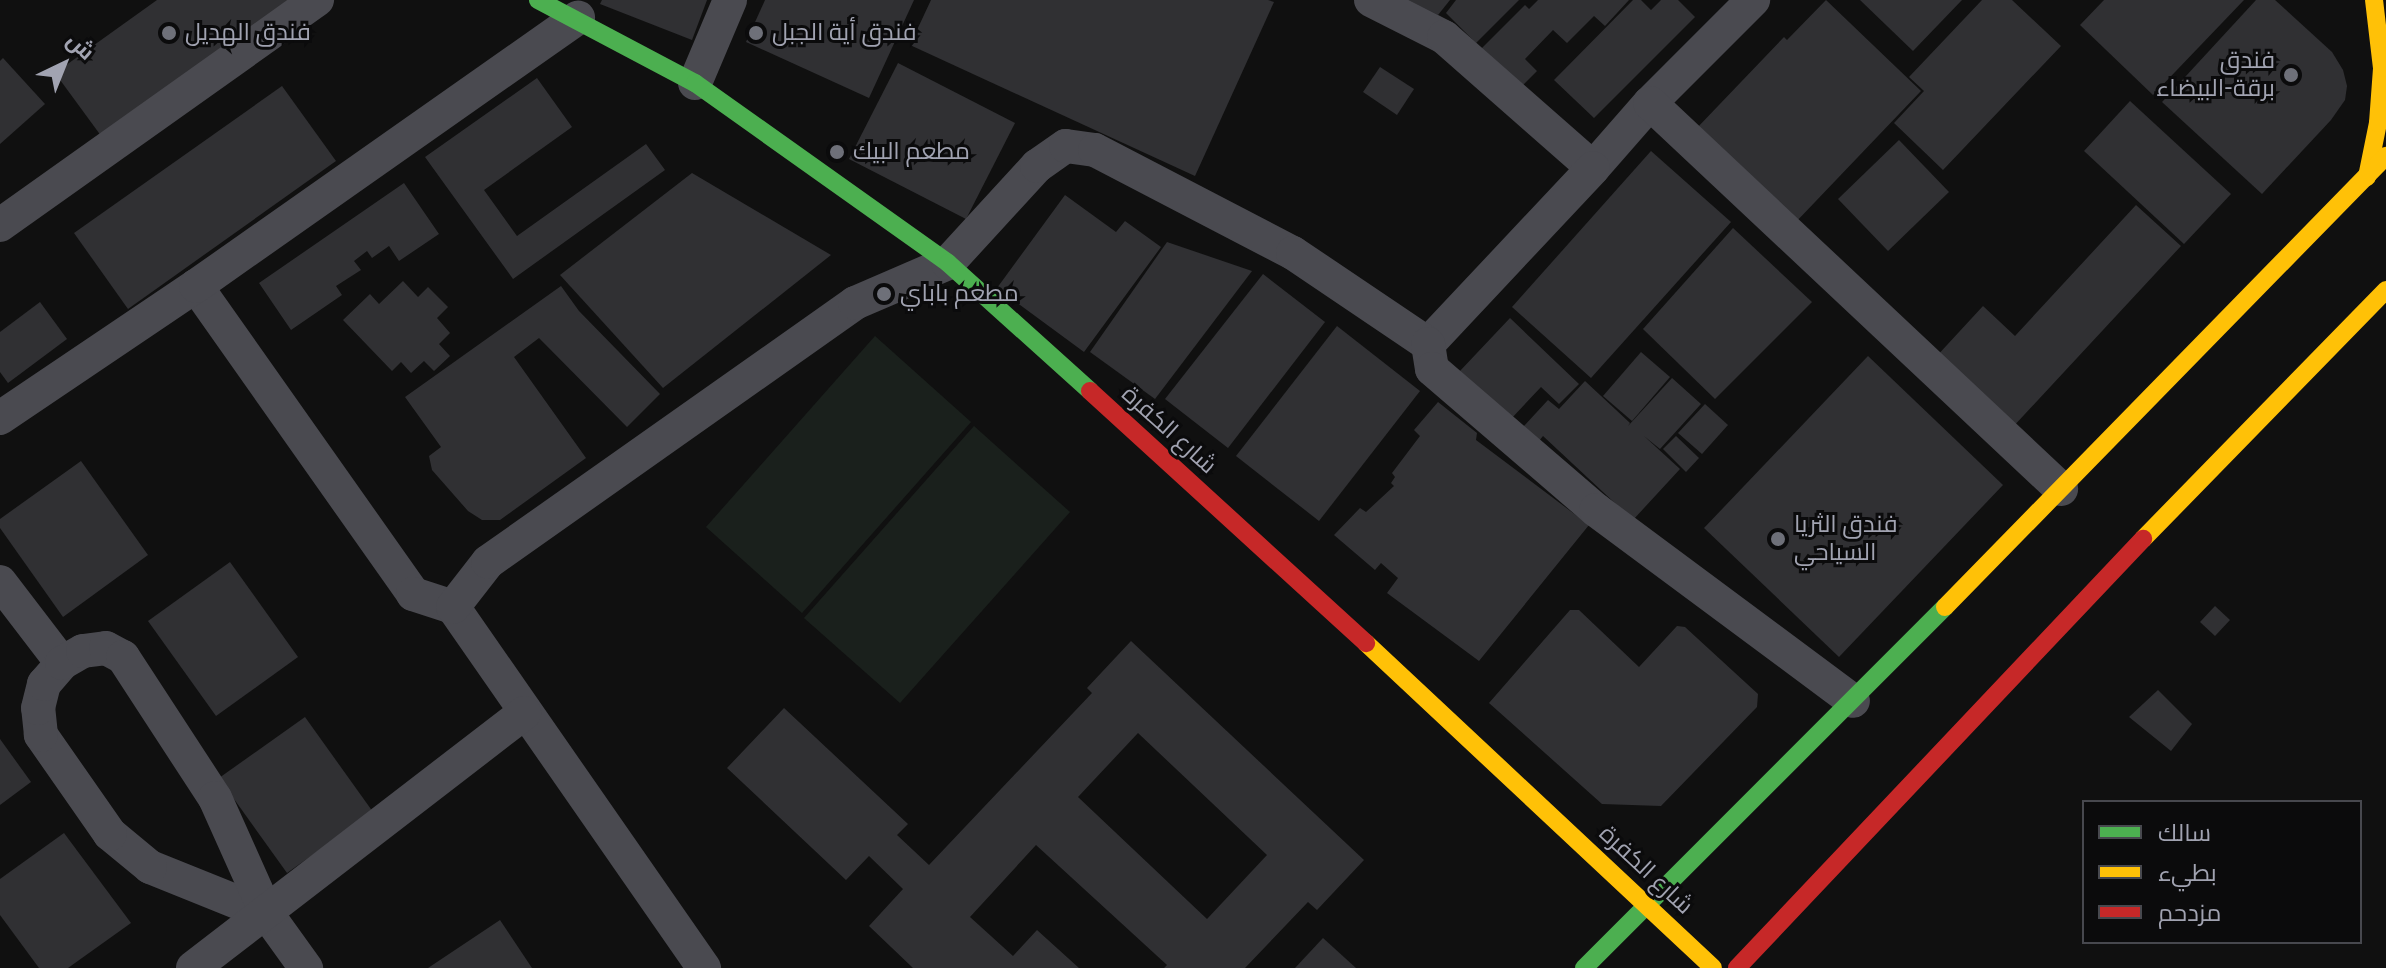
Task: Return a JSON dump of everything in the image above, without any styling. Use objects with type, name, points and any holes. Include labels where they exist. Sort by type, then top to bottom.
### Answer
[{"type":"main road","name":"شارع الكفرة","points":[[538,0],[578,18],[695,83],[948,263],[1247,533],[1713,968]]},
{"type":"main road","points":[[2367,177],[2378,123],[2382,68],[2374,0]]},
{"type":"main road","points":[[1584,968],[1853,701],[2386,156]]},
{"type":"main road","points":[[1737,968],[2095,588],[2386,290]]},
{"type":"street","points":[[0,225],[317,0]]},
{"type":"street","points":[[695,83],[730,0]]},
{"type":"street","points":[[1371,0],[1444,37],[1593,168]]},
{"type":"street","points":[[1428,344],[1742,3]]},
{"type":"street","points":[[0,418],[196,286],[578,18]]},
{"type":"street","points":[[1650,103],[2061,489]]},
{"type":"street","points":[[453,607],[488,562],[855,303],[948,263],[1037,166],[1066,146],[1095,150],[1293,253],[1428,344],[1432,369],[1596,510],[1853,701]]},
{"type":"street","points":[[196,286],[413,594],[453,607],[704,968]]},
{"type":"street","points":[[0,582],[62,663]]},
{"type":"street","points":[[267,914],[150,867],[110,834],[41,735],[38,708],[44,684],[62,663],[83,651],[106,648],[123,657],[215,798],[267,914],[306,968]]},
{"type":"street","points":[[193,968],[524,713]]},
{"type":"shaded area","points":[[875,336],[971,422],[802,613],[706,527]]},
{"type":"shaded area","points":[[974,426],[1070,512],[900,703],[804,618]]},
{"type":"building","points":[[157,0],[299,0],[107,144],[55,73]]},
{"type":"building","points":[[602,0],[707,0],[692,40],[600,4]]},
{"type":"building","points":[[765,0],[914,0],[869,98],[746,42]]},
{"type":"building","points":[[931,0],[1274,2],[1195,176],[910,45]]},
{"type":"building","points":[[1408,0],[1450,0],[1438,15]]},
{"type":"building","points":[[1456,0],[1519,0],[1476,43],[1446,13]]},
{"type":"building","points":[[1538,0],[1629,0],[1605,26],[1594,16],[1567,43],[1553,30],[1525,59],[1537,71],[1520,88],[1481,49],[1525,5],[1529,9]]},
{"type":"building","points":[[1633,0],[1641,0],[1651,10],[1661,0],[1678,0],[1695,17],[1594,118],[1554,80]]},
{"type":"building","points":[[1826,0],[1921,91],[1794,224],[1696,129],[1784,37],[1787,40]]},
{"type":"building","points":[[1860,0],[1962,0],[1913,51]]},
{"type":"building","points":[[1982,0],[2012,0],[2061,46],[1943,170],[1894,123],[1924,91],[1909,77]]},
{"type":"building","points":[[2104,0],[2244,0],[2153,95],[2080,25]]},
{"type":"building","points":[[2256,0],[2275,0],[2332,52],[2343,70],[2347,86],[2345,100],[2331,120],[2262,194],[2162,102]]},
{"type":"building","points":[[3,58],[45,104],[0,144],[0,61]]},
{"type":"building","points":[[898,63],[1015,123],[966,219],[849,159]]},
{"type":"building","points":[[1380,67],[1414,89],[1397,115],[1363,92]]},
{"type":"building","points":[[537,78],[572,127],[484,190],[517,236],[646,144],[665,170],[513,279],[425,157]]},
{"type":"building","points":[[282,86],[336,161],[128,309],[74,233]]},
{"type":"building","points":[[2130,101],[2231,194],[2184,244],[2084,151]]},
{"type":"building","points":[[1899,140],[1949,192],[1888,251],[1838,199]]},
{"type":"building","points":[[1651,151],[1731,222],[1591,378],[1512,307]]},
{"type":"building","points":[[692,173],[831,255],[663,388],[560,275]]},
{"type":"building","points":[[404,183],[439,234],[399,261],[389,246],[372,258],[367,251],[354,261],[361,270],[336,286],[342,295],[291,330],[259,283]]},
{"type":"building","points":[[1065,195],[1116,232],[1125,221],[1161,247],[1084,352],[997,288]]},
{"type":"building","points":[[2136,205],[2181,246],[2011,429],[1935,358],[1983,306],[2015,336]]},
{"type":"building","points":[[1733,228],[1812,302],[1715,399],[1643,329]]},
{"type":"building","points":[[1167,242],[1252,271],[1155,399],[1090,352]]},
{"type":"building","points":[[1263,274],[1325,322],[1228,448],[1165,399]]},
{"type":"building","points":[[403,281],[418,297],[428,287],[448,307],[437,318],[450,333],[439,344],[450,356],[434,371],[424,361],[411,373],[401,362],[392,371],[343,320],[370,294],[379,304]]},
{"type":"building","points":[[561,286],[579,311],[660,394],[627,427],[539,338],[514,357],[586,458],[500,520],[482,520],[468,511],[432,470],[429,456],[441,447],[405,397]]},
{"type":"building","points":[[40,302],[67,339],[8,383],[0,372],[0,332]]},
{"type":"building","points":[[1510,318],[1579,384],[1559,404],[1541,387],[1510,420],[1459,372]]},
{"type":"building","points":[[1337,326],[1420,391],[1319,521],[1236,456]]},
{"type":"building","points":[[1641,352],[1670,377],[1632,421],[1603,396]]},
{"type":"building","points":[[1868,356],[2003,485],[1839,657],[1704,528]]},
{"type":"building","points":[[1672,378],[1701,404],[1660,449],[1644,436],[1680,469],[1633,520],[1543,436],[1539,441],[1523,427],[1548,400],[1559,409],[1585,381],[1630,423],[1628,426]]},
{"type":"building","points":[[1438,402],[1477,433],[1476,440],[1589,525],[1479,661],[1387,593],[1398,578],[1381,563],[1375,570],[1334,535],[1360,508],[1366,512],[1394,486],[1391,483],[1395,477],[1392,473],[1420,436],[1414,430]]},
{"type":"building","points":[[1705,404],[1728,425],[1702,454],[1678,433]]},
{"type":"building","points":[[1676,436],[1699,458],[1686,472],[1663,449]]},
{"type":"building","points":[[81,461],[148,555],[63,617],[0,528],[0,519]]},
{"type":"building","points":[[230,562],[298,657],[216,716],[148,621]]},
{"type":"building","points":[[2215,606],[2230,620],[2215,636],[2200,622]]},
{"type":"building","points":[[1570,610],[1579,610],[1639,667],[1677,626],[1685,627],[1758,694],[1757,707],[1661,806],[1602,804],[1489,703]]},
{"type":"building","points":[[1131,641],[1364,860],[1317,910],[1308,902],[1245,968],[1164,968],[1167,965],[1036,845],[970,917],[1013,956],[1037,930],[1079,968],[913,968],[869,926],[903,889],[869,856],[846,880],[727,768],[784,708],[908,824],[897,835],[929,865],[1092,693],[1087,688]],"holes":[[[1138,733],[1267,855],[1207,919],[1078,797]]]},
{"type":"building","points":[[2158,690],[2192,724],[2171,751],[2129,717]]},
{"type":"building","points":[[305,717],[373,812],[287,873],[219,778]]},
{"type":"building","points":[[0,739],[31,782],[0,805]]},
{"type":"building","points":[[64,833],[131,923],[68,968],[39,968],[0,915],[0,879]]},
{"type":"building","points":[[500,920],[532,968],[428,968]]},
{"type":"building","points":[[1323,938],[1356,968],[1295,968]]},
{"type":"traffic: fast","points":[[538,0],[695,83],[948,263],[1090,391]]},
{"type":"traffic: fast","points":[[1584,968],[1945,607]]},
{"type":"traffic: slow","points":[[2367,177],[2378,123],[2382,68],[2374,0]]},
{"type":"traffic: slow","points":[[1945,607],[2386,156]]},
{"type":"traffic: slow","points":[[2143,539],[2386,290]]},
{"type":"traffic: slow","points":[[1366,643],[1713,968]]},
{"type":"traffic: jam","points":[[1090,391],[1366,643]]},
{"type":"traffic: jam","points":[[1737,968],[2143,539]]},
{"type":"place","name":"فندق الهديل","points":[[169,33]]},
{"type":"place","name":"فندق أية الجبل","points":[[756,33]]},
{"type":"place","name":"فندق برقة-البيضاء","points":[[2291,75]]},
{"type":"place","name":"مطعم البيك","points":[[837,152]]},
{"type":"place","name":"مطعم باباي","points":[[884,294]]},
{"type":"place","name":"فندق الثريا السياحي","points":[[1778,539]]}]
